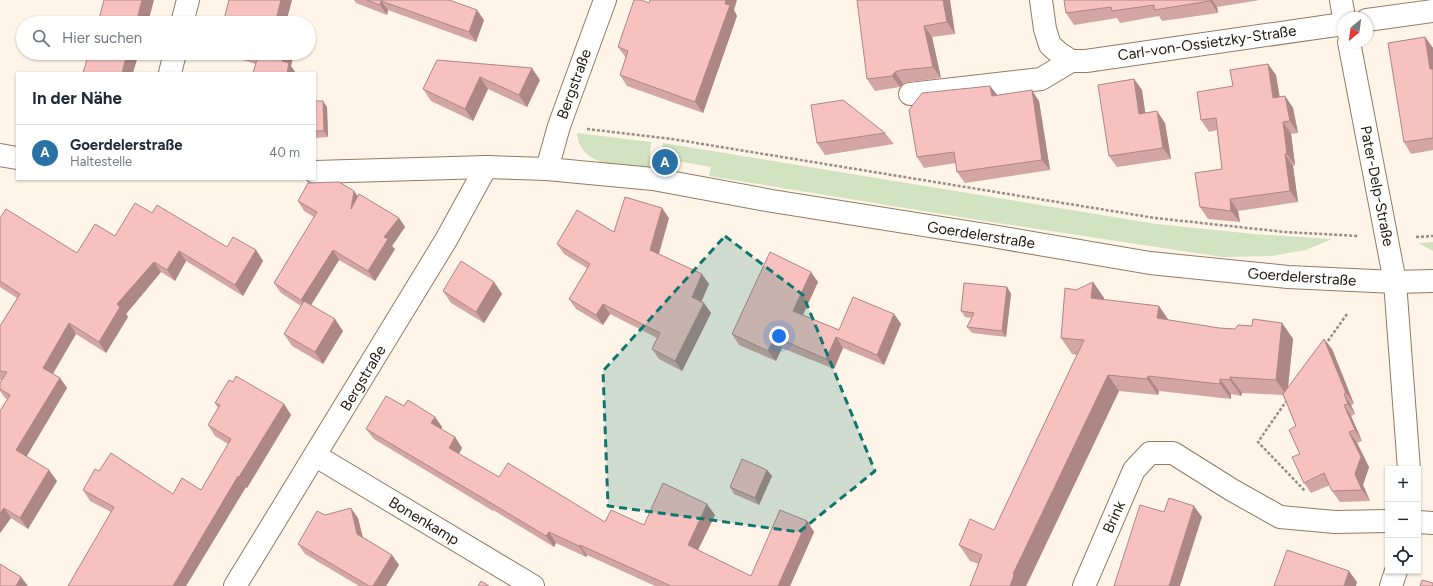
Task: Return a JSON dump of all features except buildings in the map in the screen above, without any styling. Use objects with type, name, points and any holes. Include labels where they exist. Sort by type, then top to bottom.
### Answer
[{"type":"street","points":[[184,16],[188,0]]},
{"type":"street","name":"Bergstraße","points":[[547,169],[559,126],[605,0]]},
{"type":"street","points":[[1041,0],[1045,29],[1050,45],[1071,61]]},
{"type":"street","points":[[1341,0],[1343,12]]},
{"type":"street","points":[[1373,19],[1433,11]]},
{"type":"street","name":"Carl-von-Ossietzky-Straße","points":[[910,94],[1041,79],[1071,61],[1086,61],[1337,25]]},
{"type":"street","name":"Pater-Delp-Straße","points":[[1350,48],[1396,282],[1409,466]]},
{"type":"street","points":[[170,72],[173,60]]},
{"type":"street","points":[[0,155],[16,158]]},
{"type":"street","name":"Bergstraße","points":[[235,586],[316,456],[442,247],[486,167]]},
{"type":"street","name":"Goerdelerstraße","points":[[316,172],[486,167],[547,169],[660,180],[772,201],[986,235],[1150,264],[1288,277],[1396,282],[1433,281]]},
{"type":"street","name":"Brink","points":[[1084,586],[1134,470],[1150,453],[1173,453],[1232,490],[1280,517],[1335,522]]},
{"type":"street","name":"Bonenkamp","points":[[316,456],[533,586]]},
{"type":"street","points":[[1335,522],[1385,521]]},
{"type":"street","points":[[1421,522],[1433,523]]},
{"type":"street","points":[[1392,586],[1395,574]]},
{"type":"path","points":[[559,126],[672,139],[1155,218],[1285,232],[1387,237],[1433,236]]},
{"type":"path","points":[[1325,346],[1347,314]]},
{"type":"path","points":[[1289,397],[1258,442],[1335,522]]},
{"type":"highlighted area","points":[[725,236],[803,295],[875,471],[799,532],[608,506],[603,371]]},
{"type":"green space","points":[[577,133],[651,142],[649,168],[615,165],[594,159],[586,153],[580,144]]},
{"type":"green space","points":[[663,143],[1156,224],[1254,234],[1332,239],[1306,250],[1272,256],[1222,257],[991,222],[709,176],[711,167],[661,158]]},
{"type":"green space","points":[[1433,242],[1433,251],[1418,243]]},
{"type":"place","name":"Goerdelerstraße","points":[[665,162]]}]
